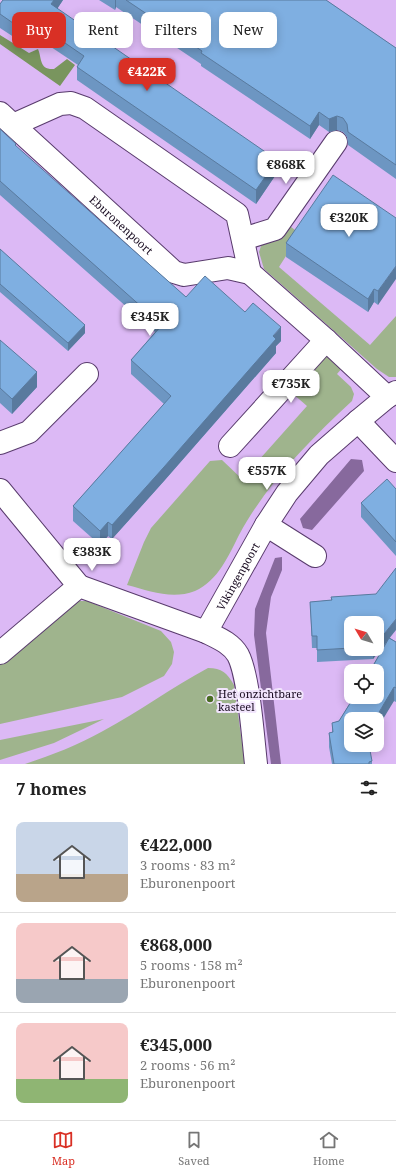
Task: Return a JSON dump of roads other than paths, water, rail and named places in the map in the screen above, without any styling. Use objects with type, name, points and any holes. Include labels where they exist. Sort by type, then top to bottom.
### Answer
[{"type":"street","name":"Eburonenpoort","points":[[6,119],[60,104],[71,103],[84,108],[237,214],[250,273]]},
{"type":"street","name":"Eburonenpoort","points":[[6,119],[114,212],[174,272],[184,275],[228,268],[250,273],[326,340],[392,394]]},
{"type":"street","points":[[243,239],[275,229],[336,142]]},
{"type":"street","points":[[230,446],[326,340]]},
{"type":"street","points":[[0,443],[29,432],[87,374]]},
{"type":"street","name":"Vikingenpoort","points":[[206,632],[266,524],[286,493],[319,455],[358,420],[392,394]]},
{"type":"street","points":[[358,420],[396,461]]},
{"type":"street","points":[[0,490],[79,586],[206,632],[224,640],[238,655],[245,679],[256,764]]},
{"type":"street","points":[[266,524],[315,556]]},
{"type":"street","points":[[0,653],[79,586]]},
{"type":"place","name":"Het onzichtbare kasteel","points":[[210,699]]}]
